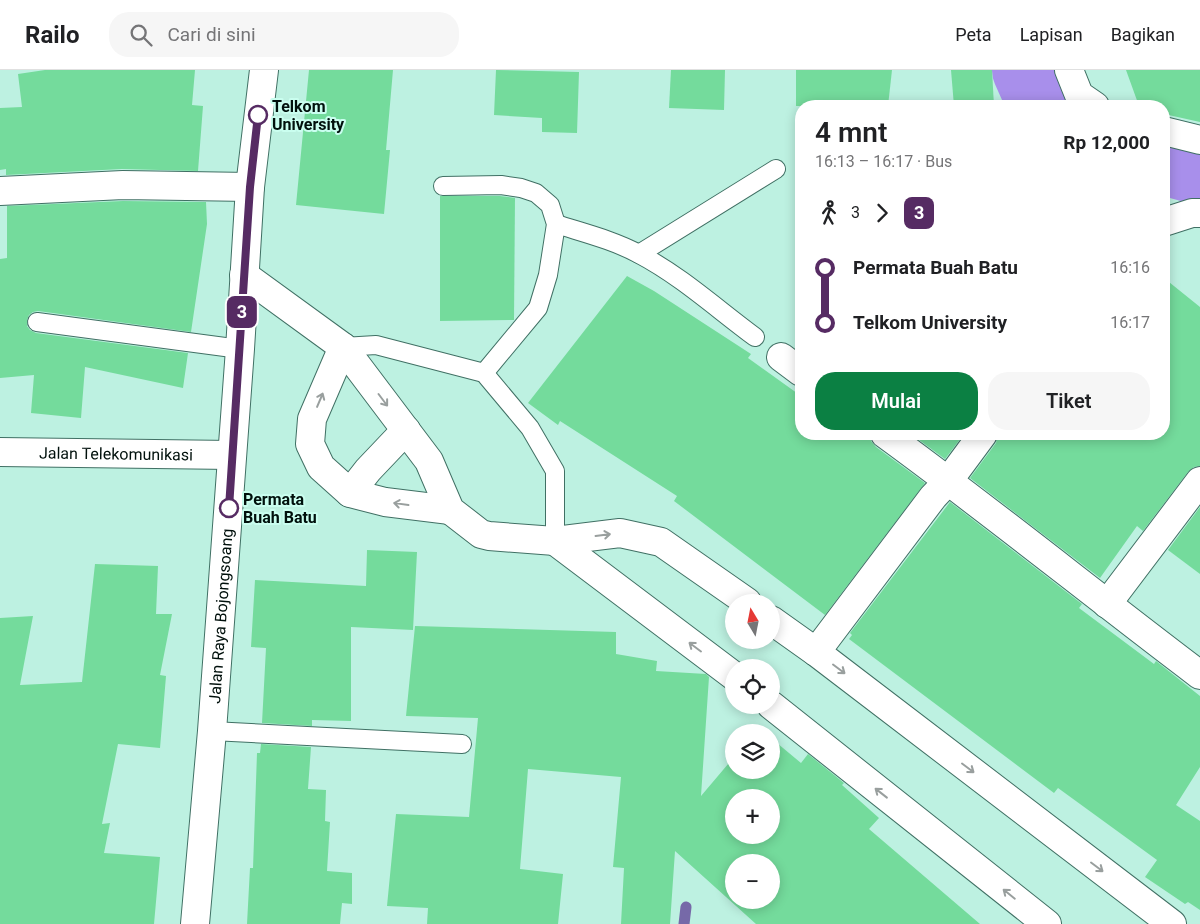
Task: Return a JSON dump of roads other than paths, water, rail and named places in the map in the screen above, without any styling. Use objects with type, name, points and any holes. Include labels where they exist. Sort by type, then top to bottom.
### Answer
[{"type":"street","name":"Jalan Raya Bojongsoang","points":[[195,924],[212,731],[250,187],[264,70]]},
{"type":"street","points":[[1069,70],[1079,95],[1086,100]]},
{"type":"street","points":[[1170,132],[1200,140]]},
{"type":"street","points":[[0,191],[123,186],[250,187]]},
{"type":"street","points":[[1170,220],[1192,213],[1200,213]]},
{"type":"street","points":[[244,275],[343,347],[429,461],[450,510],[481,534],[555,541],[620,533],[661,542],[736,594]]},
{"type":"street","points":[[343,347],[312,419],[310,444],[321,467],[350,494],[385,502],[450,510]]},
{"type":"street","points":[[350,494],[368,470],[406,430]]},
{"type":"street","points":[[893,440],[948,480],[1200,675]]},
{"type":"street","points":[[816,652],[978,440]]},
{"type":"street","name":"Jalan Telekomunikasi","points":[[0,452],[232,455]]},
{"type":"street","points":[[1106,604],[1200,481]]},
{"type":"street","points":[[555,541],[725,669]]},
{"type":"street","points":[[780,626],[1172,924]]},
{"type":"street","points":[[780,712],[1047,924]]},
{"type":"lane","points":[[639,254],[776,169]]},
{"type":"lane","points":[[443,186],[501,185],[521,188],[536,193],[550,205],[556,224],[548,275],[538,308],[484,373]]},
{"type":"lane","points":[[556,224],[609,240],[639,254],[665,270],[755,337]]},
{"type":"lane","points":[[38,322],[240,349]]},
{"type":"lane","points":[[343,347],[376,345],[484,373],[530,428],[556,471],[555,541]]},
{"type":"lane","points":[[212,731],[462,744]]},
{"type":"waterway","points":[[1027,70],[1040,100]]},
{"type":"waterway","points":[[1170,162],[1200,170]]},
{"type":"waterway","points":[[684,924],[686,907]]},
{"type":"place","name":"Telkom University","points":[[258,115]]},
{"type":"place","name":"Permata Buah Batu","points":[[229,508]]}]
